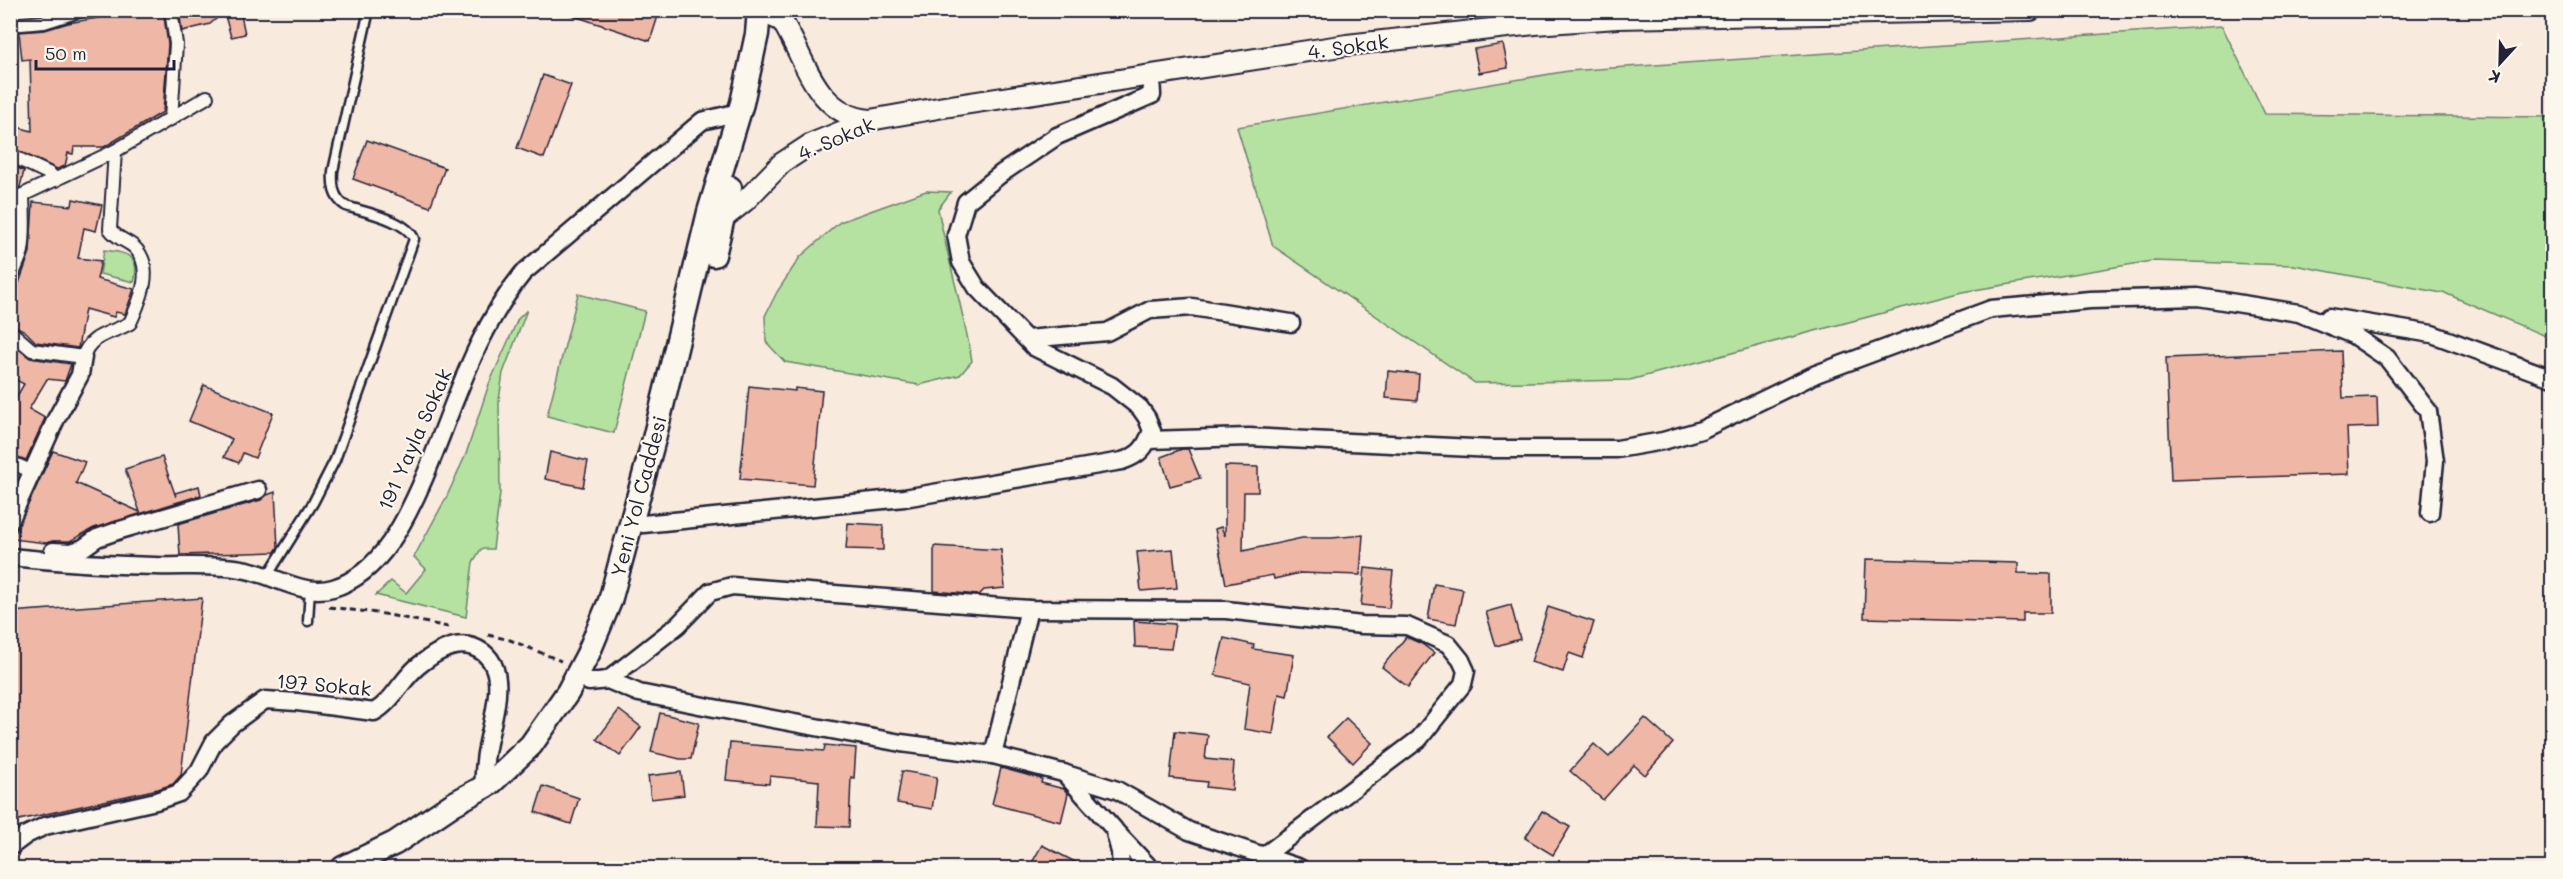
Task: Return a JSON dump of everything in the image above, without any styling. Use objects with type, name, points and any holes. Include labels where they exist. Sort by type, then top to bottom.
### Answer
[{"type":"main road","name":"Yeni Yol Caddesi","points":[[371,868],[434,832],[484,798],[520,768],[549,739],[598,681],[643,524],[739,112],[769,13]]},
{"type":"main road","name":"Yeni Yol Caddesi","points":[[343,868],[395,843],[453,804],[483,789],[531,745],[568,692],[588,654],[607,610],[714,225],[756,87],[769,13]]},
{"type":"street","points":[[10,25],[44,22],[82,10]]},
{"type":"street","points":[[171,10],[176,44],[171,119]]},
{"type":"street","points":[[1507,27],[1529,10]]},
{"type":"street","name":"4. Sokak","points":[[714,225],[790,157],[811,144],[870,120],[1347,45],[1507,27],[1617,18],[2031,10]]},
{"type":"street","points":[[769,13],[782,21],[808,74],[834,108],[854,119],[870,120]]},
{"type":"street","points":[[643,524],[904,498],[1122,461],[1144,449],[1152,431],[1140,408],[1112,386],[1034,347],[977,288],[961,262],[956,235],[966,202],[1002,173],[1057,136],[1152,95],[1150,75]]},
{"type":"street","points":[[10,201],[23,197],[115,151],[207,97]]},
{"type":"street","name":"191 Yayla Sokak","points":[[10,557],[95,564],[242,568],[301,588],[309,596],[353,579],[379,557],[391,542],[424,479],[475,351],[508,293],[524,273],[702,122],[739,112]]},
{"type":"street","points":[[10,521],[56,419],[80,375],[87,346],[92,340],[130,323],[145,285],[141,258],[134,247],[114,235],[110,229],[115,151]]},
{"type":"street","points":[[10,155],[50,174],[56,180]]},
{"type":"street","points":[[10,283],[21,252],[24,226],[23,197]]},
{"type":"street","points":[[1148,440],[1248,437],[1493,449],[1617,449],[1663,441],[1701,430],[1816,374],[1991,309],[2090,300],[2198,297],[2432,334],[2553,378]]},
{"type":"street","points":[[1027,339],[1107,332],[1150,310],[1192,307],[1291,323]]},
{"type":"street","points":[[2299,313],[2354,335],[2387,358],[2428,411],[2435,461],[2430,513]]},
{"type":"street","points":[[10,331],[32,350],[83,357]]},
{"type":"street","points":[[10,462],[33,472]]},
{"type":"street","points":[[10,546],[71,552],[112,533],[258,490]]},
{"type":"street","points":[[598,681],[678,625],[710,592],[732,586],[1029,609],[1226,610],[1362,625],[1407,626],[1448,644],[1461,660],[1466,671],[1463,684],[1419,739],[1265,855]]},
{"type":"street","points":[[993,755],[1029,609]]},
{"type":"street","name":"197 Sokak","points":[[10,847],[26,835],[45,826],[156,801],[179,793],[200,771],[214,742],[232,724],[265,700],[374,712],[385,706],[420,664],[453,646],[464,645],[475,648],[487,655],[494,669],[497,687],[496,707],[486,749],[483,789]]},
{"type":"street","points":[[598,681],[639,693],[901,743],[993,755],[1063,773],[1117,790],[1189,831],[1300,868]]},
{"type":"street","points":[[1063,773],[1150,868]]},
{"type":"street","points":[[1114,830],[1120,852],[1121,868]]},
{"type":"lane","points":[[268,575],[313,503],[334,460],[414,239],[412,234],[395,223],[346,206],[340,202],[334,190],[333,171],[369,10]]},
{"type":"lane","points":[[308,621],[309,596]]},
{"type":"path","points":[[309,596],[457,629]]},
{"type":"path","points":[[480,633],[510,640],[571,665]]},
{"type":"green space","points":[[2222,26],[2265,114],[2552,117],[2552,339],[2447,294],[2294,265],[2152,261],[1962,292],[1630,380],[1475,383],[1273,246],[1237,127],[1568,71]]},
{"type":"green space","points":[[926,191],[951,192],[938,209],[972,361],[960,375],[919,385],[785,362],[766,342],[765,316],[777,292],[800,257],[840,222]]},
{"type":"green space","points":[[104,250],[125,254],[133,260],[136,273],[134,282],[100,274]]},
{"type":"green space","points":[[578,294],[645,311],[614,433],[547,416]]},
{"type":"green space","points":[[527,310],[503,373],[499,400],[500,493],[493,549],[481,549],[473,562],[466,617],[376,595],[391,581],[406,593],[426,569],[414,557],[447,496],[466,454],[489,384],[518,319]]},
{"type":"building","points":[[145,10],[163,10],[168,44],[163,112],[104,147],[74,147],[73,154],[68,153],[65,166],[57,169],[10,147],[10,125],[32,131],[30,59],[22,60],[19,32],[45,30],[68,23]]},
{"type":"building","points":[[179,10],[240,10],[245,34],[231,37],[224,12],[210,24],[182,31]]},
{"type":"building","points":[[566,10],[660,10],[650,41],[565,13]]},
{"type":"building","points":[[1503,44],[1508,68],[1479,73],[1474,49]]},
{"type":"building","points":[[543,75],[571,85],[544,158],[517,148]]},
{"type":"building","points":[[367,140],[445,168],[430,207],[353,179]]},
{"type":"building","points":[[10,164],[24,171],[20,187],[10,192]]},
{"type":"building","points":[[73,199],[102,205],[96,231],[84,228],[78,258],[101,261],[97,279],[134,289],[125,314],[116,312],[114,317],[85,309],[78,348],[36,342],[25,331],[10,323],[12,291],[18,286],[30,252],[33,202],[72,206]]},
{"type":"building","points":[[17,348],[30,358],[71,364],[65,381],[47,379],[29,409],[45,418],[26,460],[10,454],[10,408],[24,384],[10,377],[10,360]]},
{"type":"building","points":[[2341,351],[2343,398],[2377,397],[2378,427],[2347,428],[2349,474],[2171,480],[2166,358]]},
{"type":"building","points":[[1388,371],[1419,374],[1417,401],[1386,398]]},
{"type":"building","points":[[204,385],[273,413],[255,458],[243,453],[239,463],[224,457],[232,439],[189,421]]},
{"type":"building","points":[[749,386],[795,391],[795,388],[822,391],[813,485],[740,479]]},
{"type":"building","points":[[1188,449],[1200,478],[1170,486],[1161,457]]},
{"type":"building","points":[[53,451],[85,462],[76,483],[140,512],[125,469],[162,457],[176,497],[175,493],[199,486],[201,495],[94,528],[70,541],[46,543],[12,539]]},
{"type":"building","points":[[550,452],[588,461],[583,487],[545,479]]},
{"type":"building","points":[[1225,466],[1258,467],[1258,492],[1244,492],[1243,551],[1302,538],[1363,535],[1360,575],[1300,573],[1274,579],[1273,575],[1226,584],[1215,529],[1221,527],[1225,536]]},
{"type":"building","points":[[275,492],[278,547],[275,552],[180,555],[178,524],[261,500]]},
{"type":"building","points":[[848,523],[883,525],[883,550],[846,549]]},
{"type":"building","points":[[934,546],[1001,550],[1005,588],[984,590],[979,595],[934,591]]},
{"type":"building","points":[[1173,549],[1177,588],[1141,591],[1137,552]]},
{"type":"building","points":[[1866,559],[2018,563],[2018,573],[2051,574],[2051,613],[2023,613],[2023,622],[1864,618]]},
{"type":"building","points":[[1365,568],[1393,571],[1389,608],[1361,605]]},
{"type":"building","points":[[1434,584],[1463,589],[1456,624],[1428,619]]},
{"type":"building","points":[[202,598],[181,775],[173,784],[158,789],[10,822],[10,612]]},
{"type":"building","points":[[1511,605],[1520,639],[1496,646],[1486,612]]},
{"type":"building","points":[[1548,607],[1594,622],[1583,658],[1569,653],[1563,672],[1531,662]]},
{"type":"building","points":[[1134,621],[1175,624],[1171,649],[1135,647]]},
{"type":"building","points":[[1406,637],[1422,644],[1434,653],[1408,687],[1382,667]]},
{"type":"building","points":[[1224,638],[1254,645],[1253,649],[1294,655],[1287,696],[1279,694],[1273,734],[1244,729],[1250,683],[1215,675]]},
{"type":"building","points":[[619,710],[641,727],[620,756],[597,739]]},
{"type":"building","points":[[660,713],[699,723],[691,759],[680,759],[651,752]]},
{"type":"building","points":[[1346,718],[1372,743],[1353,763],[1327,737]]},
{"type":"building","points":[[1645,718],[1673,743],[1645,775],[1634,765],[1603,800],[1570,771],[1594,744],[1609,757]]},
{"type":"building","points":[[1175,731],[1208,735],[1205,759],[1234,762],[1232,790],[1206,787],[1207,782],[1170,778]]},
{"type":"building","points":[[730,743],[824,751],[825,745],[856,748],[854,778],[851,777],[849,827],[817,826],[819,781],[770,776],[769,784],[726,780]]},
{"type":"building","points":[[1001,768],[1042,779],[1041,783],[1064,789],[1068,794],[1061,822],[992,804]]},
{"type":"building","points":[[902,771],[937,777],[932,809],[897,803]]},
{"type":"building","points":[[681,772],[684,795],[651,799],[648,776]]},
{"type":"building","points":[[543,786],[579,798],[571,824],[535,812]]},
{"type":"building","points":[[1542,811],[1570,827],[1553,855],[1525,838]]},
{"type":"building","points":[[1042,845],[1087,868],[1029,868]]}]
